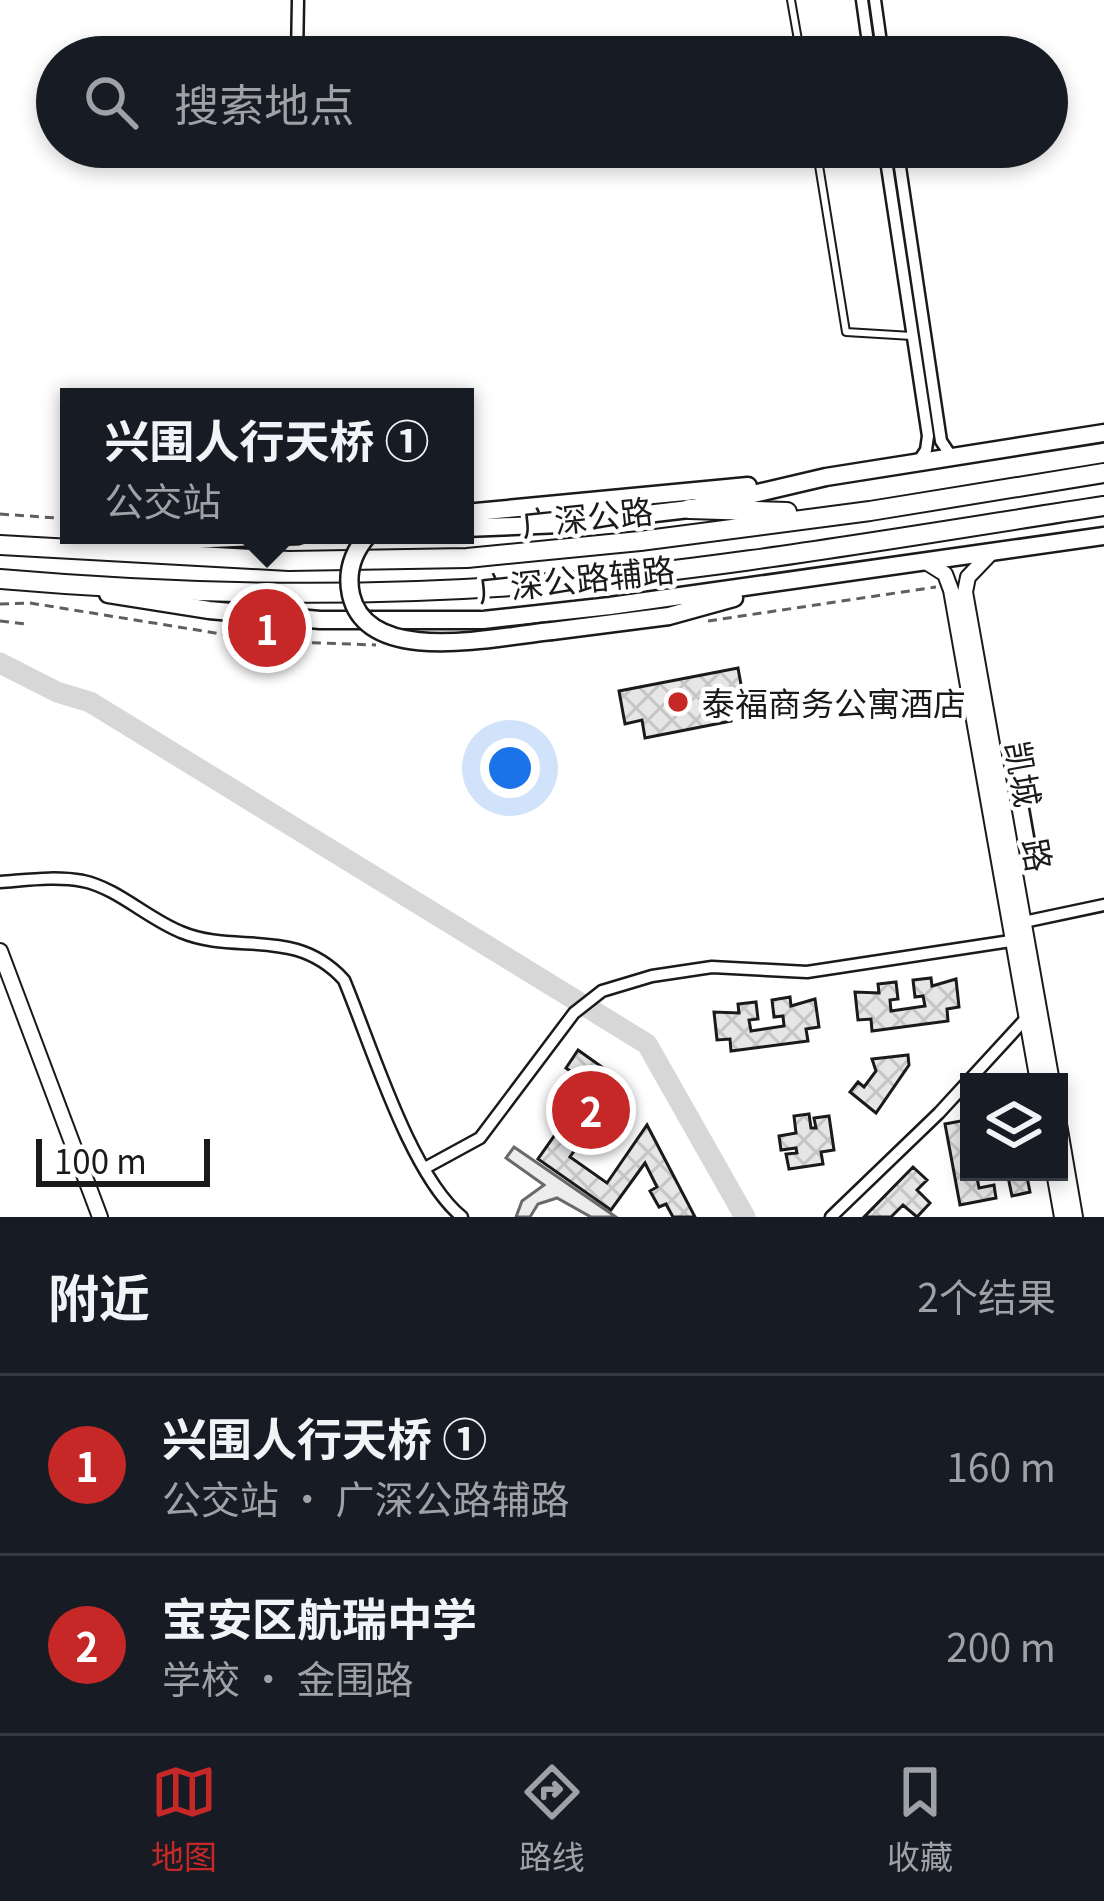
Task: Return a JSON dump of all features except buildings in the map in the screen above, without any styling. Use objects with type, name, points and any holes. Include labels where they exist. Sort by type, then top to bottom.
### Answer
[{"type":"highway","name":"广深公路","points":[[0,544],[289,561],[530,553],[870,511],[1104,473]]},
{"type":"highway","name":"广深公路","points":[[0,579],[283,592],[532,584],[697,566],[1104,506]]},
{"type":"highway","points":[[689,509],[870,511]]},
{"type":"main road","name":"广深公路辅路","points":[[474,528],[561,524],[689,509],[826,476],[1104,433]]},
{"type":"main road","points":[[474,512],[826,476]]},
{"type":"main road","name":"广深公路辅路","points":[[54,584],[209,610],[412,622],[483,620],[1104,536]]},
{"type":"main road","points":[[44,548],[122,544]]},
{"type":"main road","points":[[362,544],[352,561],[349,582],[358,613],[382,634],[402,641],[552,632],[669,616],[799,580]]},
{"type":"street","points":[[297,36],[298,0]]},
{"type":"street","points":[[862,0],[867,36]]},
{"type":"street","points":[[875,0],[880,36]]},
{"type":"street","points":[[887,168],[928,436],[918,463]]},
{"type":"street","points":[[900,168],[941,441],[954,457]]},
{"type":"street","name":"凯城一路","points":[[995,552],[973,570],[965,592],[1036,1073]]},
{"type":"street","name":"凯城一路","points":[[926,562],[945,574],[952,590],[1050,1073]]},
{"type":"street","points":[[0,882],[50,878],[89,882],[184,934],[277,944],[330,964],[344,980],[425,1168],[445,1203],[462,1217]]},
{"type":"street","points":[[425,1168],[480,1138],[569,1019],[602,992],[652,976],[712,967],[807,972],[1018,932],[1104,905]]},
{"type":"street","points":[[0,951],[4,976],[100,1217]]},
{"type":"street","points":[[831,1217],[939,1113],[1038,1004]]},
{"type":"street","points":[[1068,1173],[1076,1217]]},
{"type":"street","points":[[1056,1181],[1062,1217]]},
{"type":"lane","points":[[791,0],[797,36]]},
{"type":"lane","points":[[819,168],[846,332],[912,336]]},
{"type":"path","points":[[0,514],[57,518]]},
{"type":"path","points":[[0,621],[27,624]]},
{"type":"shaded area","points":[[514,1147],[616,1217],[591,1217],[557,1198],[538,1204],[530,1217],[516,1217],[522,1201],[544,1185],[506,1158]]},
{"type":"waterway","points":[[0,663],[57,692],[90,702],[647,1044],[745,1217]]},
{"type":"place","name":"兴围人行天桥 ①","points":[[267,628]]},
{"type":"place","name":"泰福商务公寓酒店","points":[[678,702]]},
{"type":"place","name":"宝安区航瑞中学","points":[[591,1110]]}]
